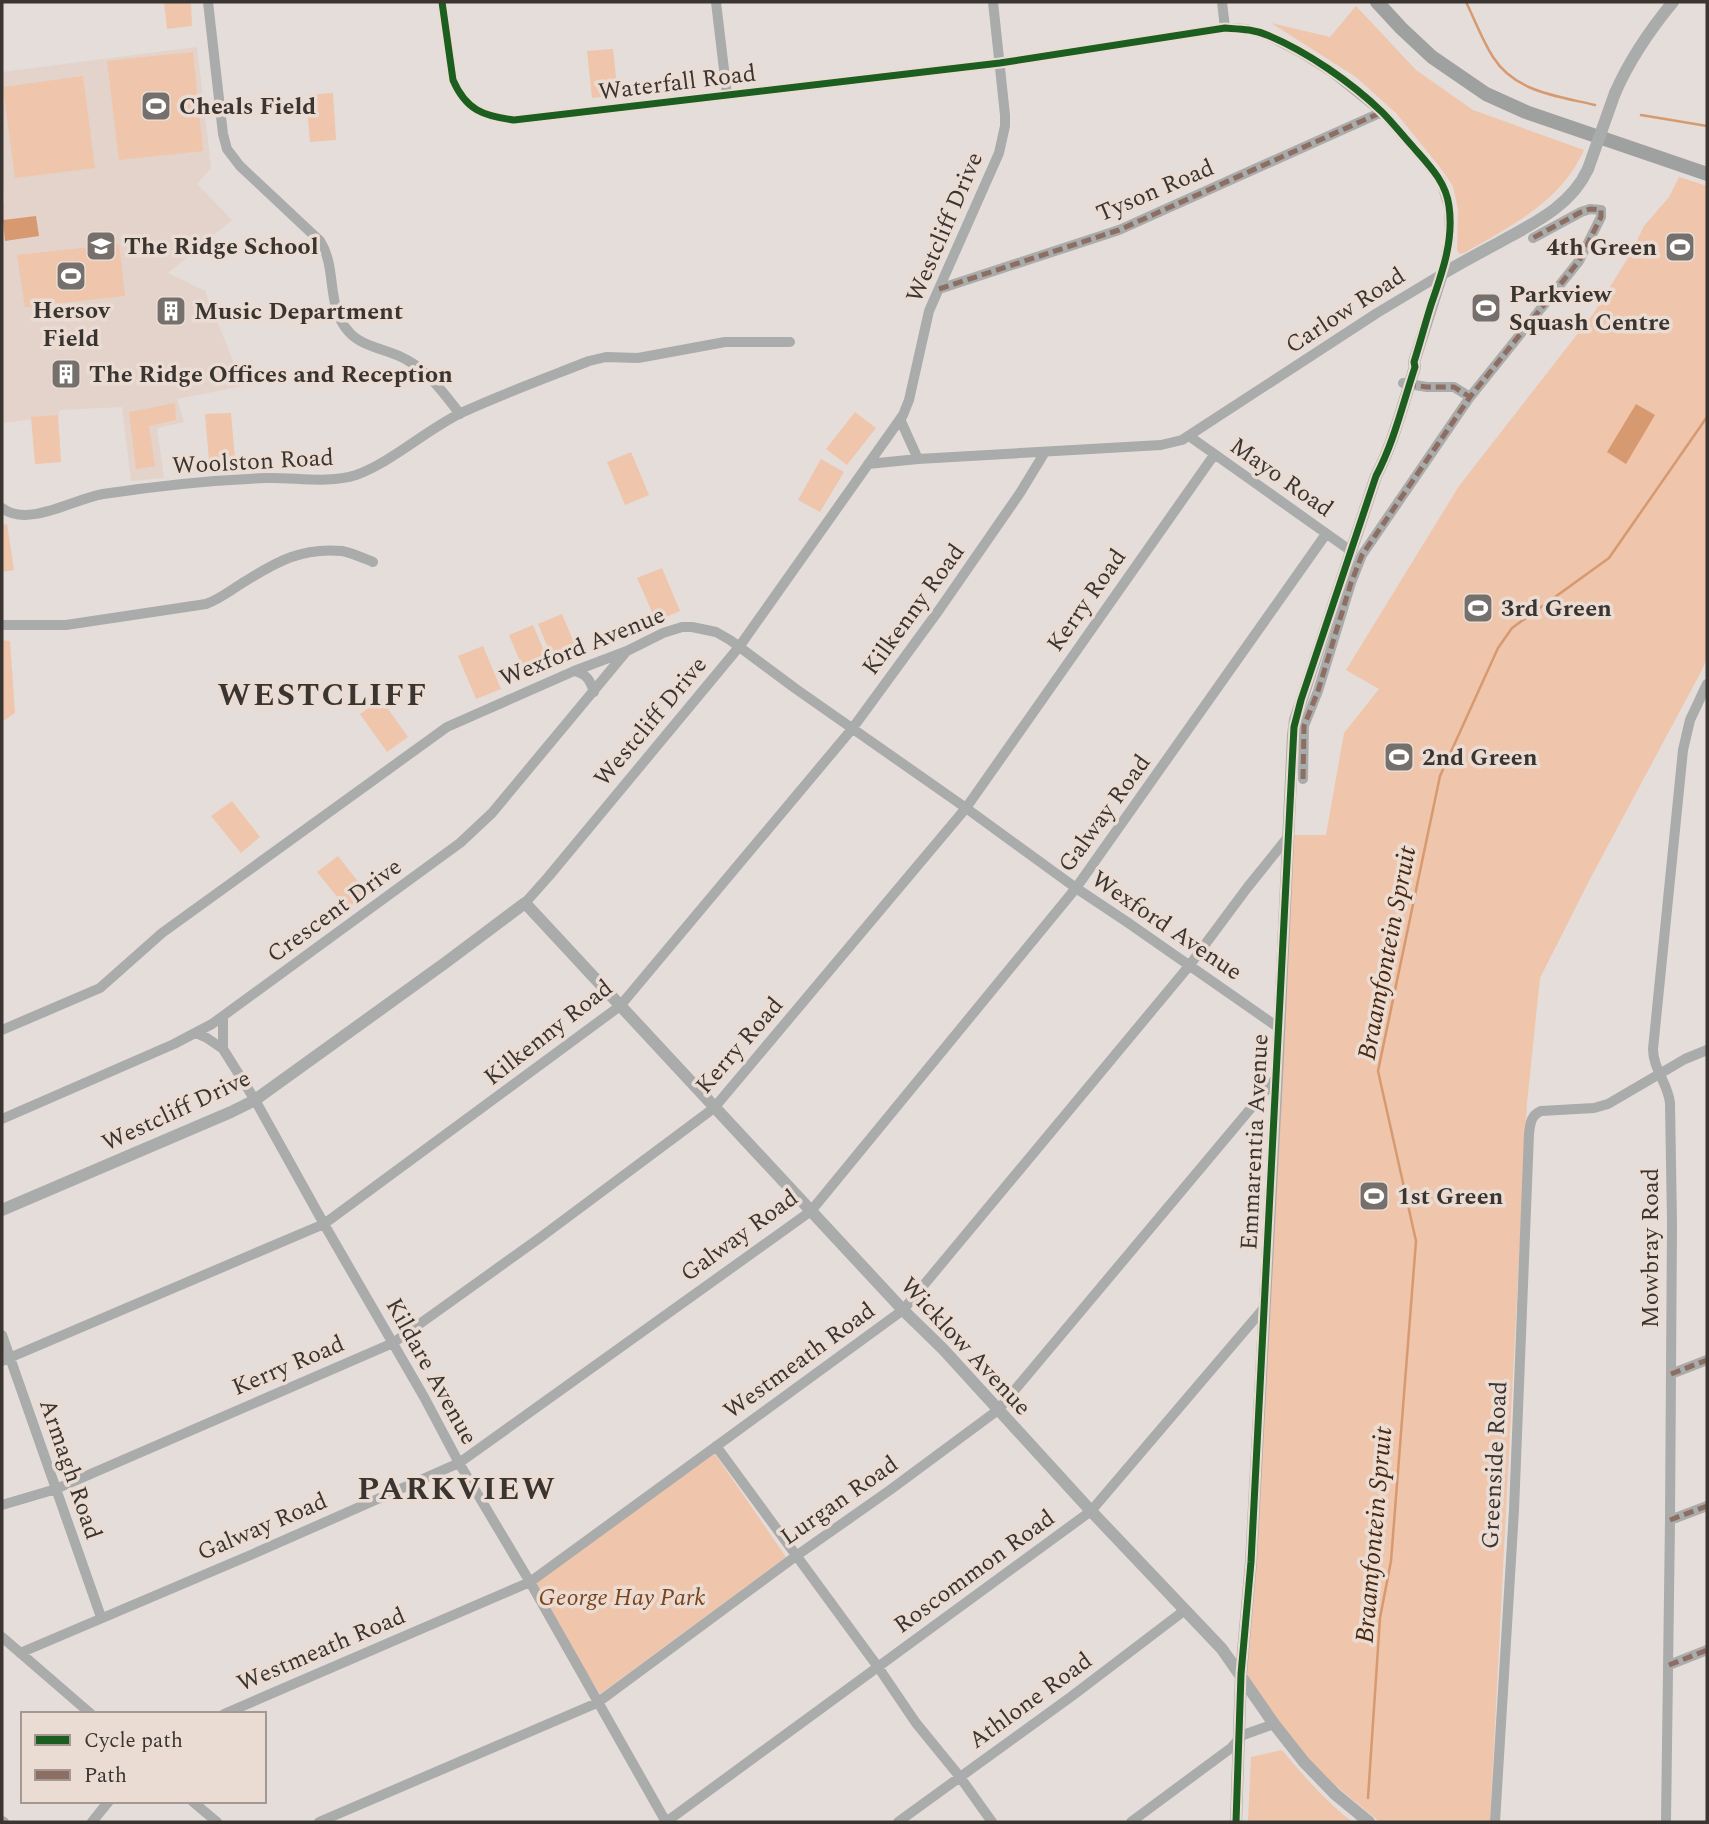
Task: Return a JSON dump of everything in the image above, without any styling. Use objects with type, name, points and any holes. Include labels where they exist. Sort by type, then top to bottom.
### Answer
[{"type":"main road","points":[[1377,2],[1432,57],[1486,94],[1526,112],[1707,174]]},
{"type":"street","points":[[208,2],[223,134],[231,156],[320,241],[326,251],[335,309],[338,319],[347,331],[358,340],[405,358],[417,366],[460,414]]},
{"type":"street","name":"Waterfall Road","points":[[442,2],[453,80],[457,89],[465,102],[472,107],[495,118],[514,120],[1000,63],[1225,28],[1258,32],[1278,40],[1332,72],[1382,112],[1437,175],[1446,191],[1449,207],[1450,236],[1442,274]]},
{"type":"street","points":[[716,2],[727,95]]},
{"type":"street","name":"Westcliff Drive","points":[[2,1210],[255,1100],[525,903],[739,647],[900,419],[909,400],[929,311],[999,153],[1005,126],[992,2]]},
{"type":"street","points":[[1222,2],[1225,28]]},
{"type":"street","name":"Carlow Road","points":[[868,464],[1161,445],[1189,436],[1377,313],[1548,215],[1583,180],[1626,68],[1646,35],[1673,2]]},
{"type":"street","name":"Tyson Road","points":[[939,289],[1119,230],[1382,112]]},
{"type":"street","points":[[1303,779],[1304,726],[1362,555],[1470,397],[1579,261],[1601,217],[1601,210],[1581,212],[1533,238]]},
{"type":"street","name":"Emmarentia Avenue","points":[[1236,1822],[1241,1674],[1251,1562],[1293,735],[1295,720],[1376,476],[1383,463],[1406,384],[1415,366],[1442,274]]},
{"type":"street","name":"Woolston Road","points":[[2,508],[10,514],[23,516],[93,496],[148,488],[263,478],[349,476],[382,461],[460,414],[589,361],[611,357],[638,358],[725,342],[790,342]]},
{"type":"street","points":[[1406,384],[1454,387],[1470,397]]},
{"type":"street","points":[[900,419],[918,459]]},
{"type":"street","name":"Mayo Road","points":[[1189,436],[1351,551]]},
{"type":"street","name":"Kilkenny Road","points":[[6,1359],[324,1224],[620,1006],[852,729],[939,610],[1045,452]]},
{"type":"street","name":"Kerry Road","points":[[2,1505],[56,1489],[393,1343],[714,1108],[966,808],[1214,455]]},
{"type":"street","name":"Galway Road","points":[[20,1653],[459,1463],[811,1211],[1076,888],[1326,534]]},
{"type":"street","points":[[2,625],[80,624],[206,604],[270,566],[298,553],[344,551],[373,562]]},
{"type":"street","name":"Wexford Avenue","points":[[2,1031],[100,988],[162,933],[439,731],[468,716],[682,627],[716,632],[739,647],[1076,888],[1279,1028]]},
{"type":"street","name":"Crescent Drive","points":[[2,1119],[196,1033],[223,1017],[467,838],[492,814],[627,651]]},
{"type":"street","points":[[574,671],[586,676],[594,692]]},
{"type":"street","name":"Mowbray Road","points":[[1666,1822],[1671,1520],[1670,1103],[1668,1090],[1658,1073],[1653,1049],[1683,750],[1690,720],[1707,684]]},
{"type":"street","name":"Westmeath Road","points":[[229,1712],[530,1582],[903,1310],[1189,966],[1288,837]]},
{"type":"street","name":"Wicklow Avenue","points":[[525,903],[1222,1649],[1274,1724],[1313,1773],[1368,1822]]},
{"type":"street","points":[[223,1017],[223,1049]]},
{"type":"street","name":"Kildare Avenue","points":[[196,1033],[223,1049],[255,1100],[459,1463],[666,1822]]},
{"type":"street","points":[[1658,1073],[1707,1050]]},
{"type":"street","name":"Greenside Road","points":[[1495,1822],[1514,1510],[1531,1120],[1537,1112],[1546,1110],[1602,1106],[1658,1073]]},
{"type":"street","name":"Lurgan Road","points":[[319,1822],[597,1703],[998,1410],[1277,1077]]},
{"type":"street","name":"Roscommon Road","points":[[666,1822],[1091,1511],[1264,1308]]},
{"type":"street","name":"Armagh Road","points":[[2,1335],[6,1359],[101,1617]]},
{"type":"street","points":[[1671,1374],[1707,1360]]},
{"type":"street","points":[[716,1446],[916,1723],[992,1822]]},
{"type":"street","points":[[1671,1520],[1707,1506]]},
{"type":"street","name":"Athlone Road","points":[[898,1822],[1185,1610]]},
{"type":"street","points":[[2,1637],[89,1712]]},
{"type":"street","points":[[1669,1665],[1707,1650]]},
{"type":"street","points":[[1131,1822],[1250,1732],[1274,1724]]},
{"type":"street","points":[[92,1822],[107,1803]]},
{"type":"street","points":[[194,1803],[217,1822]]},
{"type":"shaded area","name":"The Ridge School","points":[[197,47],[211,168],[197,184],[232,220],[168,273],[205,291],[243,386],[177,399],[184,422],[157,428],[164,478],[131,481],[122,407],[60,410],[58,416],[2,423],[2,203],[5,203],[2,175],[2,72]]},
{"type":"shaded area","points":[[36,216],[39,236],[5,241],[3,220]]},
{"type":"shaded area","points":[[1636,404],[1655,415],[1626,464],[1607,452]]},
{"type":"green space","points":[[164,2],[191,2],[192,26],[167,29]]},
{"type":"green space","points":[[1356,6],[1416,70],[1473,110],[1584,150],[1562,185],[1517,222],[1460,254],[1457,251],[1458,210],[1453,186],[1396,113],[1356,77],[1271,23],[1330,37]]},
{"type":"green space","points":[[613,49],[618,95],[592,98],[587,51]]},
{"type":"green space","name":"Cheals Field","points":[[193,52],[203,151],[119,160],[107,61]]},
{"type":"green space","points":[[83,76],[95,168],[15,178],[3,87]]},
{"type":"green space","points":[[333,93],[336,140],[310,142],[306,95]]},
{"type":"green space","points":[[1679,177],[1707,186],[1707,657],[1540,978],[1527,1103],[1490,1822],[1380,1822],[1326,1778],[1280,1727],[1241,1674],[1294,835],[1326,835],[1344,733],[1379,689],[1346,670],[1459,486],[1593,314],[1631,253],[1644,226],[1669,197]]},
{"type":"green space","name":"Hersov Field","points":[[119,244],[125,296],[25,307],[17,255]]},
{"type":"green space","points":[[175,403],[176,420],[149,426],[155,466],[136,469],[129,412]]},
{"type":"green space","points":[[855,412],[876,428],[847,465],[826,449]]},
{"type":"green space","points":[[231,413],[235,459],[209,461],[205,414]]},
{"type":"green space","points":[[58,415],[61,462],[35,464],[31,417]]},
{"type":"green space","points":[[631,452],[649,495],[625,505],[607,462]]},
{"type":"green space","points":[[821,459],[844,472],[820,512],[798,500]]},
{"type":"green space","points":[[7,524],[14,570],[2,572],[2,525]]},
{"type":"green space","points":[[662,568],[680,611],[656,621],[637,578]]},
{"type":"green space","points":[[562,614],[580,657],[556,667],[538,624]]},
{"type":"green space","points":[[533,625],[551,668],[527,678],[509,635]]},
{"type":"green space","points":[[2,640],[10,641],[15,713],[2,722]]},
{"type":"green space","points":[[483,646],[501,689],[476,699],[458,656]]},
{"type":"green space","points":[[381,699],[408,737],[387,752],[360,714]]},
{"type":"green space","points":[[232,801],[260,837],[241,853],[211,816]]},
{"type":"green space","points":[[338,856],[367,893],[347,909],[317,872]]},
{"type":"green space","name":"George Hay Park","points":[[713,1451],[786,1557],[600,1694],[531,1583]]},
{"type":"green space","points":[[1282,1750],[1333,1806],[1352,1822],[1248,1822],[1251,1757]]},
{"type":"waterway","name":"Braamfontein Spruit","points":[[1466,2],[1493,57],[1513,78],[1538,91],[1595,105]]},
{"type":"waterway","name":"Braamfontein Spruit","points":[[1641,115],[1707,126]]},
{"type":"waterway","name":"Braamfontein Spruit","points":[[1368,1798],[1380,1618],[1391,1561],[1416,1241],[1378,1071],[1440,776],[1498,648],[1512,628],[1609,558],[1707,417]]},
{"type":"marked path","points":[[939,289],[1119,230],[1382,112]]},
{"type":"marked path","points":[[1303,779],[1304,726],[1362,555],[1470,397],[1579,261],[1601,217],[1601,210],[1581,212],[1533,238]]},
{"type":"marked path","points":[[1406,384],[1454,387],[1470,397]]},
{"type":"marked path","points":[[1671,1374],[1707,1360]]},
{"type":"marked path","points":[[1670,1520],[1707,1506]]},
{"type":"marked path","points":[[1669,1665],[1707,1650]]},
{"type":"cycle path","points":[[442,2],[453,80],[458,90],[477,110],[514,120],[1000,63],[1225,28],[1251,30],[1297,50],[1328,68],[1356,90],[1382,112],[1441,182],[1447,197],[1450,219],[1443,269],[1398,422],[1376,476],[1294,727],[1251,1562],[1241,1674],[1236,1822]]},
{"type":"place","name":"Cheals Field","points":[[156,106]]},
{"type":"place","name":"The Ridge School","points":[[101,246]]},
{"type":"place","name":"4th Green","points":[[1680,247]]},
{"type":"place","name":"Hersov Field","points":[[71,276]]},
{"type":"place","name":"Parkview Squash Centre","points":[[1486,308]]},
{"type":"place","name":"Music Department","points":[[171,311]]},
{"type":"place","name":"The Ridge Offices and Reception","points":[[66,374]]},
{"type":"place","name":"3rd Green","points":[[1478,608]]},
{"type":"place","name":"2nd Green","points":[[1399,757]]},
{"type":"place","name":"1st Green","points":[[1374,1196]]},
{"type":"district","name":"WESTCLIFF","points":[[323,694]]},
{"type":"district","name":"PARKVIEW","points":[[457,1488]]}]
